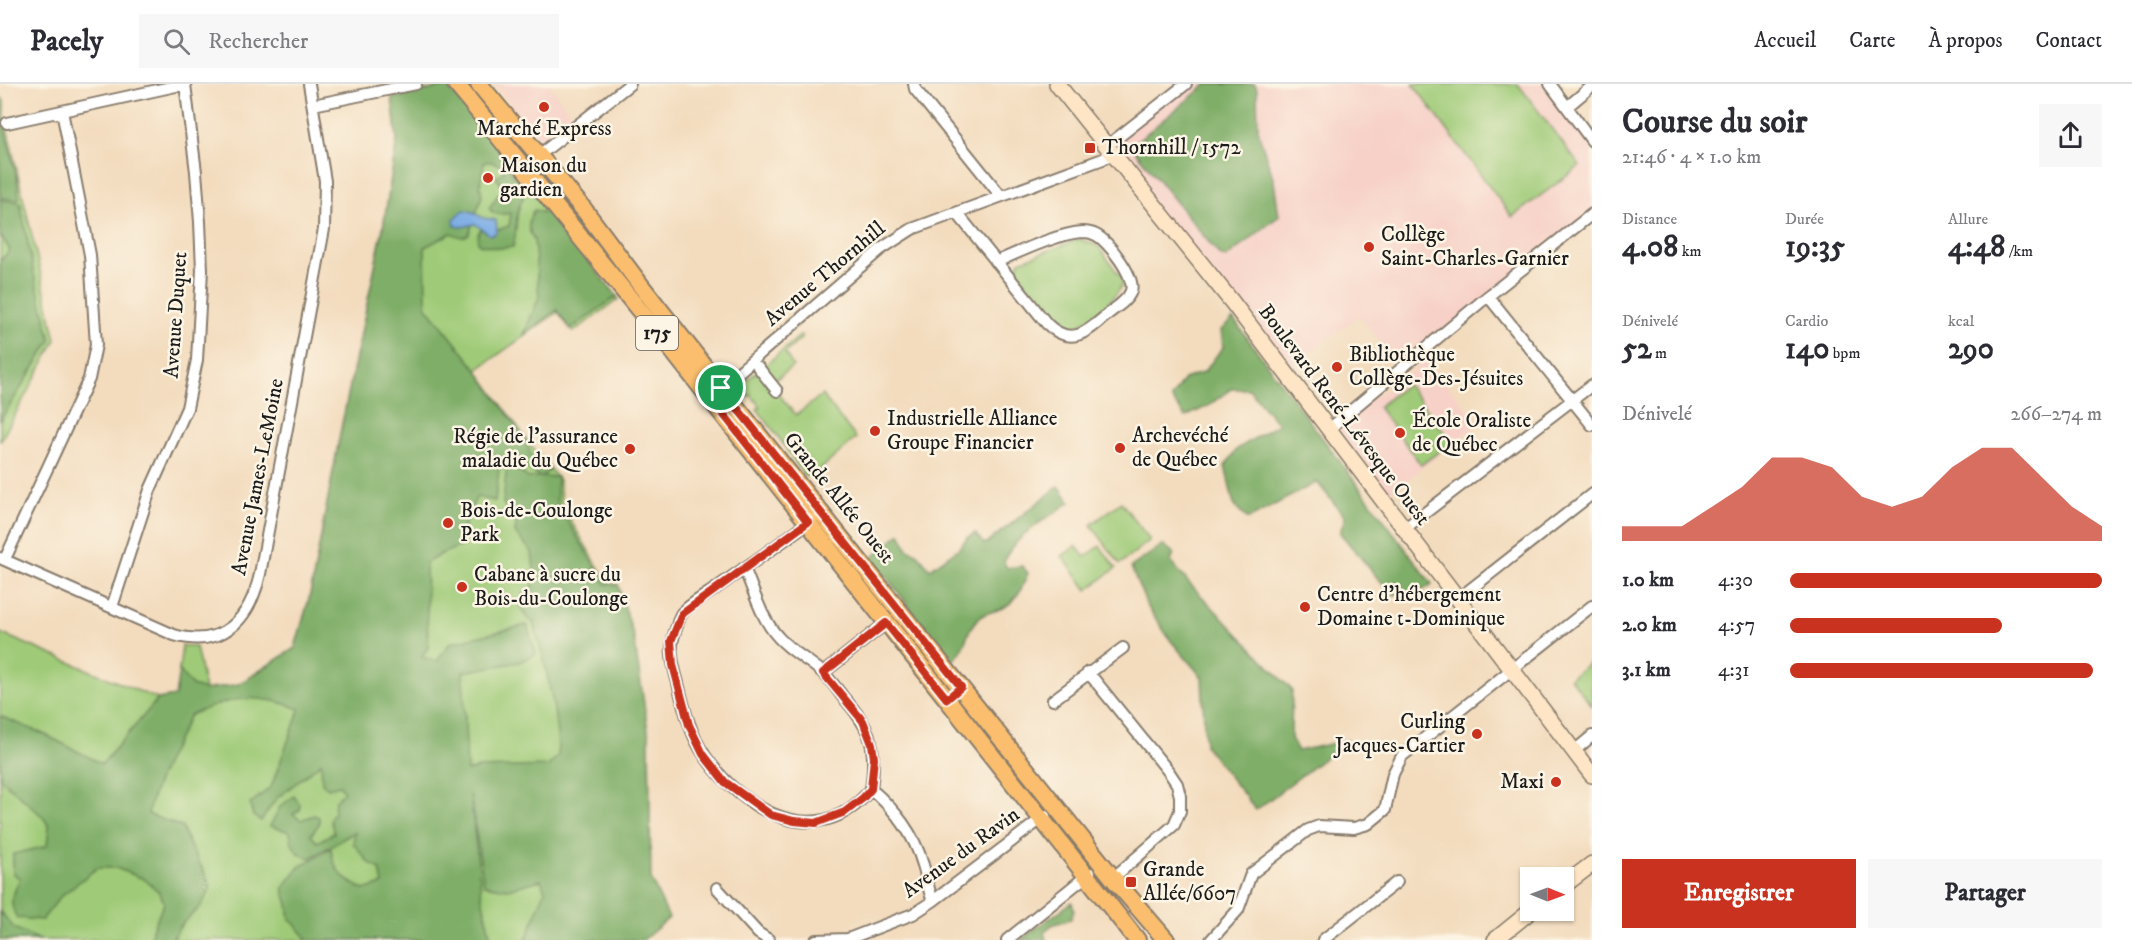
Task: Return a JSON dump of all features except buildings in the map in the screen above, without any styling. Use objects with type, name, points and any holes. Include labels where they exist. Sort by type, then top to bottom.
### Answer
[{"type":"main road","name":"Grande Allée Ouest","points":[[456,84],[715,392],[815,517],[961,687],[1113,878],[1166,940]]},
{"type":"main road","name":"Grande Allée Ouest","points":[[479,84],[585,211],[715,392]]},
{"type":"main road","name":"Boulevard René-Lévesque Ouest","points":[[1057,84],[1232,302],[1592,775]]},
{"type":"main road","name":"Grande Allée Ouest","points":[[815,517],[886,623],[1137,940]]},
{"type":"main road","points":[[947,699],[961,687]]},
{"type":"main road","points":[[1574,878],[1592,864]]},
{"type":"main road","points":[[1495,940],[1520,920]]},
{"type":"street","points":[[7,123],[185,84]]},
{"type":"street","name":"Avenue Duquet","points":[[112,608],[150,490],[187,408],[197,360],[202,270],[196,172],[185,84]]},
{"type":"street","name":"Avenue James-LeMoine","points":[[62,111],[90,255],[96,345],[89,379],[2,558],[174,635],[189,639],[209,637],[227,630],[238,622],[249,608],[255,594],[324,229],[325,181],[309,84]]},
{"type":"street","points":[[313,105],[416,84]]},
{"type":"street","points":[[538,156],[630,84]]},
{"type":"street","points":[[914,84],[915,89],[1001,196]]},
{"type":"street","name":"Avenue Thornhill","points":[[715,392],[880,249],[912,229],[1103,159],[1110,149],[1186,84]]},
{"type":"street","points":[[1550,84],[1592,141]]},
{"type":"street","points":[[1567,107],[1592,86]]},
{"type":"street","points":[[957,213],[996,262],[1047,324],[1055,332],[1073,336],[1085,333],[1121,303],[1131,290],[1132,280],[1115,254],[1095,235],[1085,232],[1062,236],[996,262]]},
{"type":"street","points":[[1329,429],[1488,296],[1592,214]]},
{"type":"street","points":[[1488,296],[1592,426]]},
{"type":"street","points":[[758,367],[777,391]]},
{"type":"street","points":[[1404,529],[1592,385]]},
{"type":"street","points":[[1458,599],[1592,494]]},
{"type":"street","points":[[744,568],[761,611],[778,636],[797,655],[823,673],[863,721],[872,744],[874,758],[871,789],[845,812],[816,823],[794,821],[771,815],[725,782],[703,754],[689,725],[673,665],[671,641],[682,614],[744,568],[815,517]]},
{"type":"street","points":[[1211,940],[1238,910],[1251,874],[1308,830],[1319,826],[1354,828],[1368,824],[1385,810],[1393,774],[1402,756],[1592,606]]},
{"type":"street","points":[[823,673],[886,623]]},
{"type":"street","points":[[1053,700],[1123,648]]},
{"type":"street","points":[[1088,672],[1169,772],[1177,784],[1180,796],[1180,811],[1174,825],[1113,878]]},
{"type":"street","points":[[1573,752],[1592,736]]},
{"type":"street","points":[[871,789],[891,807],[913,838],[933,901]]},
{"type":"street","name":"Avenue du Ravin","points":[[816,940],[848,939],[913,914],[1057,807]]},
{"type":"street","points":[[1007,940],[1087,876],[1101,862]]},
{"type":"street","points":[[1323,940],[1397,882]]},
{"type":"street","points":[[717,888],[758,933],[769,940]]},
{"type":"shaded area","points":[[495,84],[549,84],[572,116],[540,140]]},
{"type":"shaded area","name":"Collège Saint-Charles-Garnier","points":[[1186,84],[1551,84],[1592,140],[1592,214],[1402,368],[1359,316],[1285,371],[1107,146]]},
{"type":"shaded area","name":"École Oraliste de Québec","points":[[1426,361],[1480,423],[1382,499],[1329,429]]},
{"type":"green space","points":[[1207,84],[1255,84],[1258,131],[1274,181],[1279,216],[1226,258],[1219,255],[1131,146]]},
{"type":"green space","points":[[1413,84],[1518,84],[1580,166],[1512,217]]},
{"type":"green space","name":"Bois-de-Coulonge Park","points":[[447,86],[619,299],[573,332],[558,312],[477,370],[529,443],[559,480],[562,506],[603,575],[610,580],[599,605],[605,940],[0,940],[0,633],[158,699],[176,696],[182,645],[196,647],[205,690],[240,684],[295,648],[310,595],[341,429],[383,228],[397,140],[392,98]]},
{"type":"green space","name":"Bois-de-Coulonge Park","points":[[447,86],[496,144],[524,196],[517,214],[513,247],[498,248],[479,244],[477,236],[481,229],[490,235],[495,234],[497,230],[509,226],[511,213],[499,214],[489,208],[502,190],[496,177],[505,171],[503,166],[484,162],[480,186],[482,196],[469,234],[462,237],[451,233],[425,247],[426,306],[475,367],[526,440],[530,454],[551,469],[542,477],[557,477],[557,504],[606,584],[618,584],[634,638],[649,737],[651,879],[669,918],[643,940],[526,940],[545,891],[541,880],[508,889],[484,885],[470,794],[482,897],[491,940],[305,940],[306,937],[290,919],[283,888],[299,867],[331,848],[337,869],[364,890],[383,884],[380,869],[368,862],[353,843],[355,832],[310,858],[301,855],[295,849],[290,832],[270,826],[280,807],[294,796],[300,804],[300,810],[293,814],[301,820],[314,815],[319,817],[319,824],[311,835],[317,842],[334,833],[330,819],[334,813],[335,801],[344,792],[340,785],[328,788],[322,783],[321,763],[276,799],[261,821],[253,816],[250,804],[271,787],[300,709],[270,700],[244,699],[219,704],[190,715],[166,764],[151,802],[148,814],[182,827],[211,887],[201,906],[181,925],[172,940],[151,940],[152,930],[164,903],[159,892],[144,879],[116,868],[97,868],[60,897],[42,920],[17,918],[12,903],[20,878],[13,874],[13,854],[47,846],[49,826],[42,816],[0,778],[0,716],[46,735],[102,764],[158,699],[175,696],[179,670],[192,686],[205,690],[239,684],[295,648],[310,595],[341,429],[383,228],[397,140],[392,98]],"holes":[[[513,458],[540,477],[528,478],[511,463],[507,465],[503,503],[516,524],[515,533],[532,552],[533,586],[523,595],[521,608],[527,618],[533,622],[542,654],[553,706],[558,756],[548,766],[479,768],[467,771],[463,672],[519,662],[536,654],[527,625],[450,643],[437,661],[421,657],[428,648],[426,563],[464,545],[465,520],[477,497],[495,501],[500,462]]]},
{"type":"green space","points":[[0,96],[4,101],[5,130],[17,178],[19,199],[0,198]]},
{"type":"green space","points":[[0,97],[56,340],[0,442]]},
{"type":"green space","points":[[0,200],[20,202],[34,274],[51,340],[0,421],[0,261],[10,250],[0,235]]},
{"type":"green space","points":[[534,210],[550,214],[617,296],[570,329],[557,310],[524,334],[539,297],[534,240],[529,225]]},
{"type":"green space","points":[[1079,239],[1098,246],[1123,280],[1117,292],[1099,312],[1085,322],[1070,327],[1060,325],[1018,274],[1016,268],[1020,261]]},
{"type":"green space","points":[[1233,319],[1432,584],[1428,587],[1413,593],[1391,594],[1340,533],[1345,517],[1317,482],[1248,519],[1234,505],[1225,466],[1237,449],[1278,424],[1249,389],[1231,389],[1208,406],[1185,417],[1171,398],[1184,379],[1204,372],[1223,347],[1221,330]]},
{"type":"green space","points":[[801,335],[803,337],[785,353],[793,366],[770,384],[796,415],[822,395],[856,438],[813,476],[804,476],[757,409],[760,407],[751,395],[748,397],[741,385]]},
{"type":"green space","points":[[1407,384],[1452,442],[1421,465],[1378,407]]},
{"type":"green space","points":[[1059,486],[1070,502],[1023,535],[1015,543],[1004,562],[1007,568],[1022,566],[1028,573],[1018,595],[1004,608],[979,618],[971,627],[960,653],[951,662],[872,558],[900,533],[908,549],[917,553],[930,569],[975,533],[984,544],[988,542]]},
{"type":"green space","points":[[1121,502],[1150,540],[1120,564],[1091,525]]},
{"type":"green space","points":[[1163,545],[1174,553],[1171,562],[1189,583],[1292,690],[1291,738],[1298,751],[1348,740],[1256,810],[1205,746],[1202,677],[1171,641],[1147,606],[1131,567]]},
{"type":"green space","points":[[1076,546],[1085,557],[1100,546],[1116,568],[1087,590],[1062,556]]},
{"type":"green space","points":[[1592,661],[1592,706],[1570,678]]},
{"type":"green space","points":[[1072,902],[1074,911],[1071,919],[1052,925],[1044,932],[1046,940],[1020,940]]},
{"type":"green space","points":[[0,911],[14,928],[40,940],[0,940]]},
{"type":"water","points":[[464,210],[483,218],[496,220],[495,234],[490,235],[475,224],[455,226],[454,219]]},
{"type":"place","name":"Marché Express","points":[[544,107]]},
{"type":"place","name":"Thornhill / 1572","points":[[1090,148]]},
{"type":"place","name":"Maison du gardien","points":[[488,178]]},
{"type":"place","name":"Collège Saint-Charles-Garnier","points":[[1369,247]]},
{"type":"place","name":"Bibliothèque Collège-Des-Jésuites","points":[[1337,367]]},
{"type":"place","name":"Industrielle Alliance Groupe Financier","points":[[875,431]]},
{"type":"place","name":"École Oraliste de Québec","points":[[1400,433]]},
{"type":"place","name":"Archevéché de Québec","points":[[1120,448]]},
{"type":"place","name":"Régie de l'assurance maladie du Québec","points":[[630,449]]},
{"type":"place","name":"Bois-de-Coulonge Park","points":[[448,523]]},
{"type":"place","name":"Cabane à sucre du Bois-du-Coulonge","points":[[462,587]]},
{"type":"place","name":"Centre d'hébergement Domaine t-Dominique","points":[[1305,607]]},
{"type":"place","name":"Curling Jacques-Cartier","points":[[1477,734]]},
{"type":"place","name":"Maxi","points":[[1556,782]]},
{"type":"place","name":"Grande Allée/6607","points":[[1131,882]]},
{"type":"route","points":[[721,388],[961,687],[947,699],[886,623],[823,673],[863,721],[872,744],[874,758],[871,789],[863,798],[845,812],[816,823],[794,821],[771,815],[725,782],[703,754],[689,725],[673,665],[671,641],[682,614],[808,522],[710,397],[721,388]]}]
